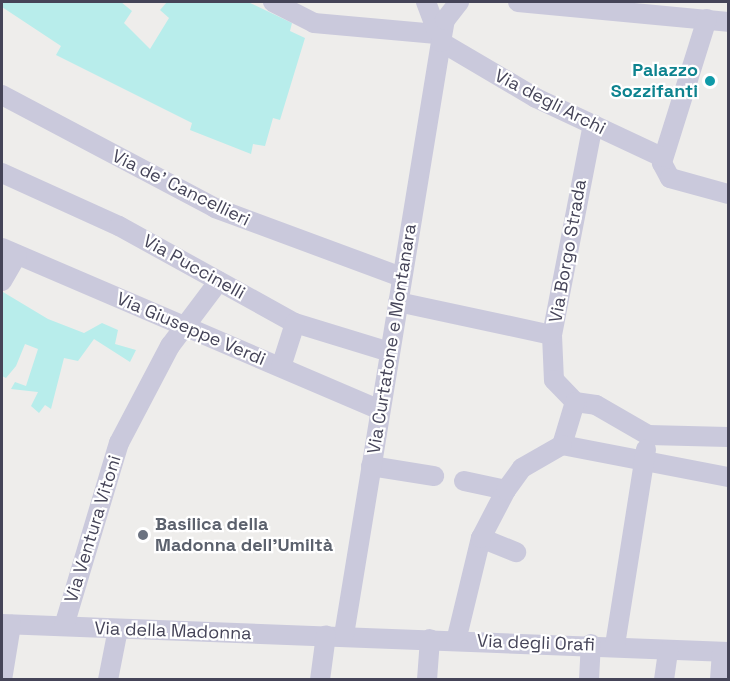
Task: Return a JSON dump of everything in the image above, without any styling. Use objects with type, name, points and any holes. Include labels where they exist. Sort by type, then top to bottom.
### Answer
[{"type":"street","points":[[273,2],[315,23],[439,38]]},
{"type":"street","name":"Via Curtatone e Montanara","points":[[426,2],[439,38]]},
{"type":"street","name":"Via Curtatone e Montanara","points":[[320,680],[335,635],[371,466],[439,38],[445,20],[459,2]]},
{"type":"street","points":[[518,2],[707,18],[729,22]]},
{"type":"street","points":[[707,18],[662,157],[670,178],[729,194]]},
{"type":"street","name":"Via degli Archi","points":[[439,38],[593,124],[662,157]]},
{"type":"street","name":"Via de' Cancellieri","points":[[2,95],[215,208],[402,277]]},
{"type":"street","name":"Via Borgo Strada","points":[[575,402],[554,380],[552,335],[593,124]]},
{"type":"street","name":"Via Puccinelli","points":[[2,173],[119,226],[295,323],[390,352]]},
{"type":"street","points":[[2,281],[9,252]]},
{"type":"street","name":"Via Giuseppe Verdi","points":[[9,252],[380,410]]},
{"type":"street","name":"Via Ventura Vitoni","points":[[64,626],[119,443],[185,327],[219,281]]},
{"type":"street","points":[[398,302],[552,335]]},
{"type":"street","points":[[280,367],[295,323]]},
{"type":"street","points":[[562,445],[575,402],[596,405],[648,435],[729,437]]},
{"type":"street","points":[[615,645],[648,435]]},
{"type":"street","points":[[456,641],[481,538],[506,490],[522,468],[562,445],[729,477]]},
{"type":"street","points":[[371,466],[434,476]]},
{"type":"street","points":[[464,481],[506,490]]},
{"type":"street","points":[[481,538],[516,552]]},
{"type":"street","points":[[2,680],[6,625]]},
{"type":"street","name":"Via della Madonna","points":[[6,625],[335,635]]},
{"type":"street","points":[[108,680],[118,629]]},
{"type":"street","name":"Via degli Orafi","points":[[335,635],[615,645],[725,653]]},
{"type":"street","points":[[427,680],[430,639]]},
{"type":"street","points":[[589,680],[591,644]]},
{"type":"street","points":[[663,680],[669,650]]},
{"type":"street","points":[[720,680],[725,653]]},
{"type":"shaded area","points":[[3,2],[121,2],[132,11],[124,23],[150,49],[169,18],[160,10],[167,2],[248,2],[292,23],[290,31],[305,38],[280,120],[273,118],[265,146],[253,144],[251,154],[190,130],[192,123],[56,55],[61,46],[2,7]]},
{"type":"shaded area","points":[[3,292],[48,319],[84,333],[102,323],[118,330],[115,344],[136,350],[130,362],[94,339],[78,361],[64,358],[51,409],[45,405],[39,413],[31,406],[38,392],[11,389],[15,382],[26,386],[38,349],[25,344],[16,366],[6,378],[2,376]]},
{"type":"place","name":"Palazzo Sozzifanti","points":[[710,81]]},
{"type":"place","name":"Basilica della Madonna dell'Umiltà","points":[[143,535]]}]
